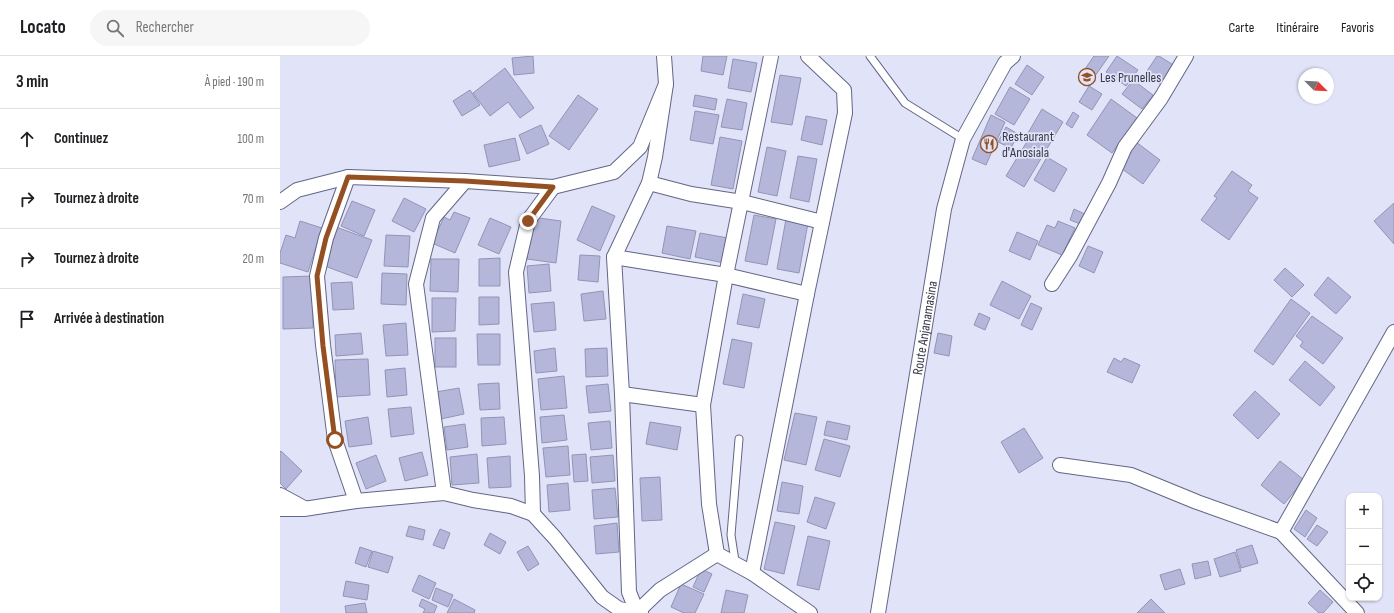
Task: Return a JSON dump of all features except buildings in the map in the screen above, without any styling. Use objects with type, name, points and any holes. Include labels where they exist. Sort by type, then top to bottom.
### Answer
[{"type":"street","points":[[639,612],[629,592],[622,394],[614,256],[649,183],[655,157],[666,84],[664,56]]},
{"type":"street","points":[[717,554],[708,504],[703,405],[726,275],[771,56]]},
{"type":"street","points":[[752,573],[807,294],[845,113],[844,90],[808,56]]},
{"type":"street","name":"Route Anjanamasina","points":[[878,613],[944,209],[963,140],[1006,63],[1013,56]]},
{"type":"street","points":[[1052,284],[1070,256],[1109,183],[1125,147],[1160,98],[1186,56]]},
{"type":"street","points":[[280,202],[297,190],[348,177],[465,181],[553,187],[614,172],[640,146],[666,84]]},
{"type":"street","points":[[348,177],[326,238],[317,276],[323,346],[335,440],[356,501]]},
{"type":"street","points":[[444,493],[416,284],[433,218],[465,181]]},
{"type":"street","points":[[649,183],[691,194],[742,202],[822,222]]},
{"type":"street","points":[[533,514],[532,476],[516,272],[528,221],[553,187]]},
{"type":"street","points":[[614,256],[726,275],[807,294]]},
{"type":"street","points":[[1281,532],[1394,332]]},
{"type":"street","points":[[622,394],[703,405]]},
{"type":"street","points":[[1060,465],[1130,475],[1197,502],[1281,532],[1357,613]]},
{"type":"street","points":[[280,509],[304,509],[356,501],[444,493],[473,500],[511,506],[533,514],[555,538],[602,597],[619,609],[639,612]]},
{"type":"street","points":[[280,495],[304,509]]},
{"type":"street","points":[[639,612],[660,590],[717,554]]},
{"type":"street","points":[[717,554],[752,573],[810,613]]},
{"type":"lane","points":[[870,56],[905,103],[963,140]]},
{"type":"lane","points":[[739,439],[731,535],[735,561],[752,573]]},
{"type":"place","name":"Les Prunelles","points":[[1087,77]]},
{"type":"place","name":"Restaurant d'Anosiala","points":[[989,144]]},
{"type":"route","points":[[335,440],[323,346],[317,276],[326,238],[348,177],[465,181],[553,187],[528,221]]}]
